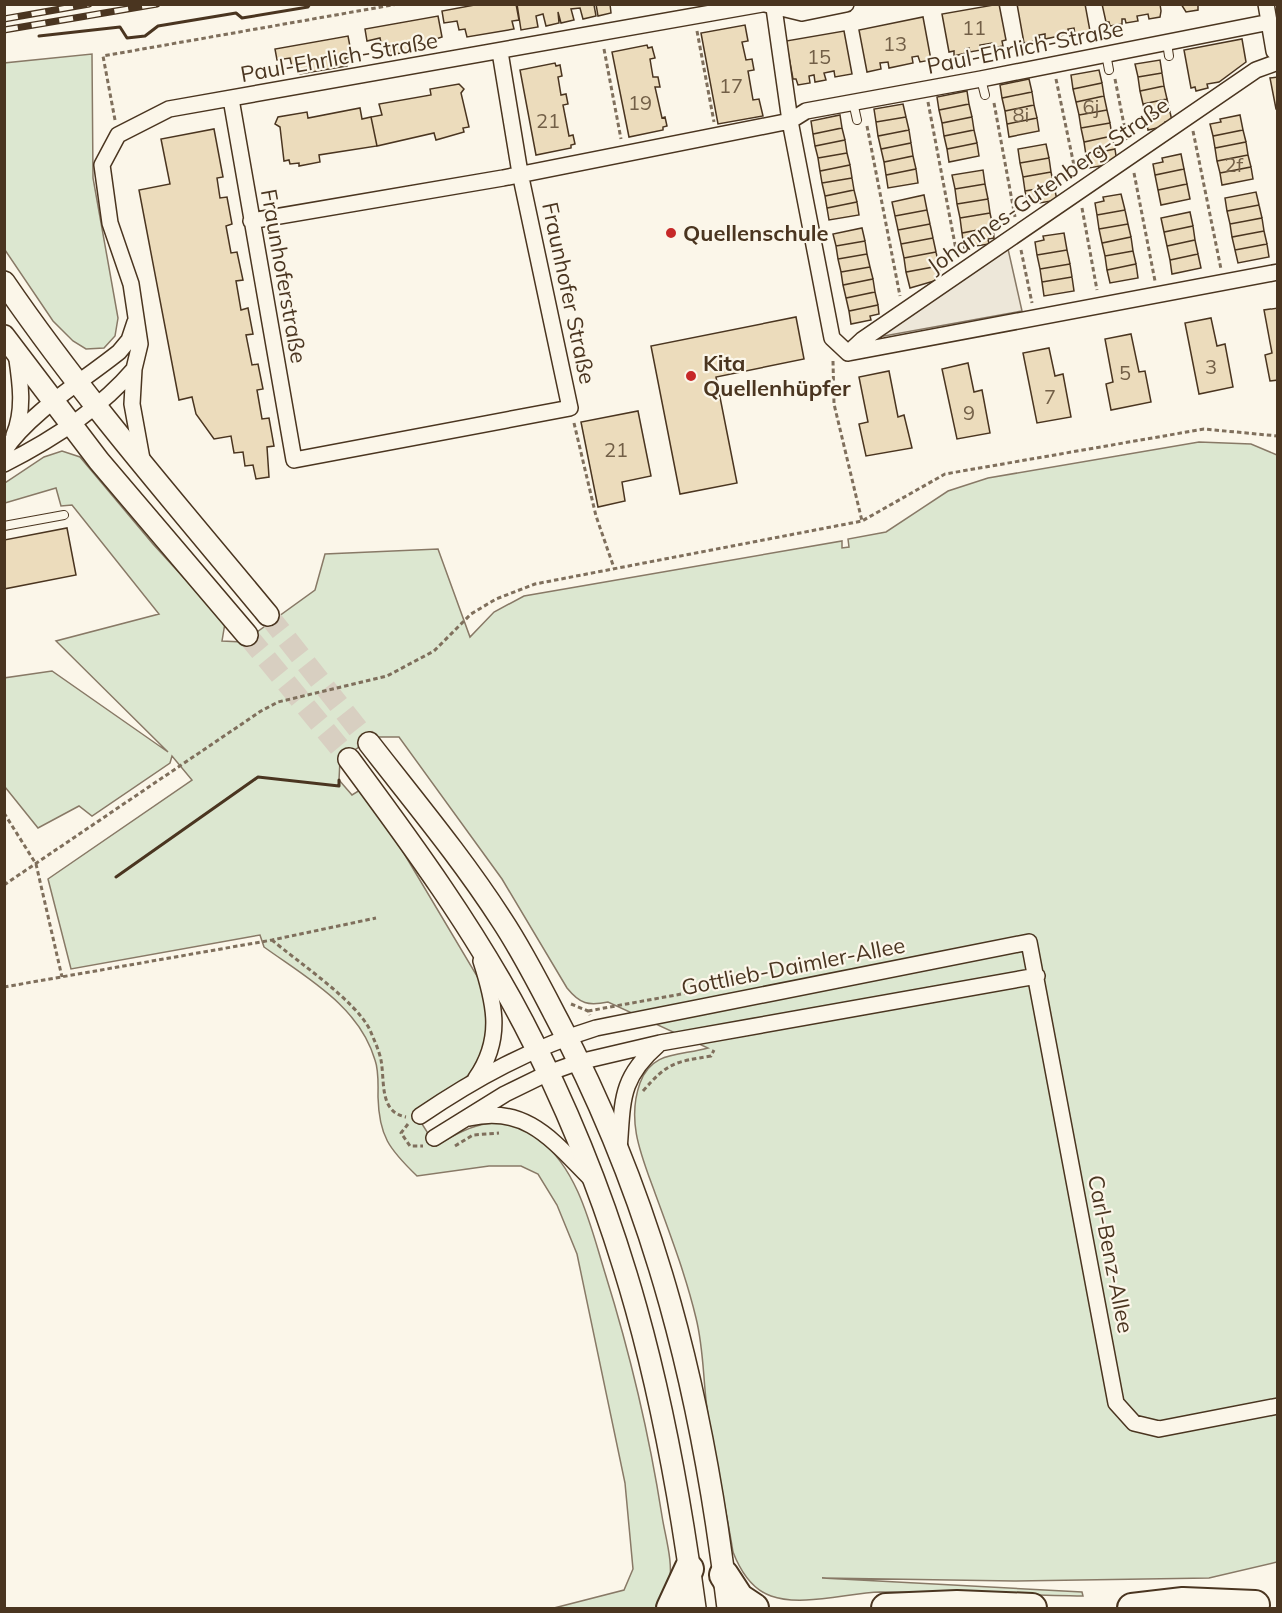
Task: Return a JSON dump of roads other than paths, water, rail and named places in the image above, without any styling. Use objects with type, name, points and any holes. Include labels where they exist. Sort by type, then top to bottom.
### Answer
[{"type":"highway","points":[[670,1608],[689,1569]]},
{"type":"highway","points":[[724,1575],[739,1598],[754,1608]]},
{"type":"highway","points":[[1132,1608],[1183,1602],[1256,1604]]},
{"type":"highway","points":[[886,1608],[957,1605],[1032,1608]]},
{"type":"main road","points":[[4,282],[145,468],[268,615]]},
{"type":"main road","points":[[10,344],[70,425],[158,533],[248,635]]},
{"type":"main road","points":[[369,743],[462,862],[502,920],[567,1037],[619,1150],[653,1241],[686,1358],[703,1438],[728,1608]]},
{"type":"main road","points":[[349,759],[422,858],[474,938],[537,1048],[596,1183],[626,1268],[658,1384],[678,1488],[695,1608]]},
{"type":"street","name":"Paul-Ehrlich-Straße","points":[[136,319],[130,284],[110,223],[102,165],[118,135],[170,108],[694,17],[767,6],[802,13],[846,4]]},
{"type":"street","points":[[1266,4],[1274,51],[1278,52]]},
{"type":"street","points":[[767,6],[832,338],[848,353],[1278,272]]},
{"type":"street","name":"Paul-Ehrlich-Straße","points":[[251,221],[520,173],[790,121],[806,111],[853,102],[981,79],[1107,62],[1168,49],[1270,22]]},
{"type":"street","name":"Fraunhofer Straße","points":[[294,460],[570,408],[520,173],[500,52]]},
{"type":"street","name":"Johannes-Gutenberg-Straße","points":[[848,353],[862,339],[1256,70],[1278,62]]},
{"type":"street","name":"Fraunhoferstraße","points":[[231,99],[294,460]]},
{"type":"street","points":[[136,319],[140,344],[134,369],[132,415],[145,468]]},
{"type":"street","points":[[8,445],[54,403],[119,352],[129,339],[136,319]]},
{"type":"street","points":[[8,445],[19,423],[21,404],[10,344]]},
{"type":"street","points":[[4,464],[70,425],[97,405],[134,369]]},
{"type":"street","points":[[474,938],[493,999],[496,1028],[491,1051],[476,1079]]},
{"type":"street","name":"Gottlieb-Daimler-Allee","points":[[420,1116],[476,1079],[537,1048],[612,1024],[1029,942]]},
{"type":"street","name":"Carl-Benz-Allee","points":[[1029,942],[1116,1403],[1134,1423],[1159,1429],[1278,1406]]},
{"type":"street","points":[[434,1138],[505,1094],[548,1073],[579,1062],[660,1043],[1036,976]]},
{"type":"street","points":[[619,1150],[625,1090],[639,1061],[660,1043]]},
{"type":"street","points":[[460,1121],[485,1114],[528,1122],[553,1141],[596,1183]]},
{"type":"lane","points":[[981,79],[985,95]]},
{"type":"lane","points":[[853,102],[857,120]]},
{"type":"lane","points":[[4,526],[64,515]]},
{"type":"tunnel","points":[[268,615],[369,743]]},
{"type":"tunnel","points":[[247,635],[349,759]]},
{"type":"railway","points":[[4,19],[89,4]]},
{"type":"railway","points":[[4,30],[157,4]]},
{"type":"place","name":"Quellenschule","points":[[671,233]]},
{"type":"place","name":"Kita Quellenhüpfer","points":[[691,376]]}]
